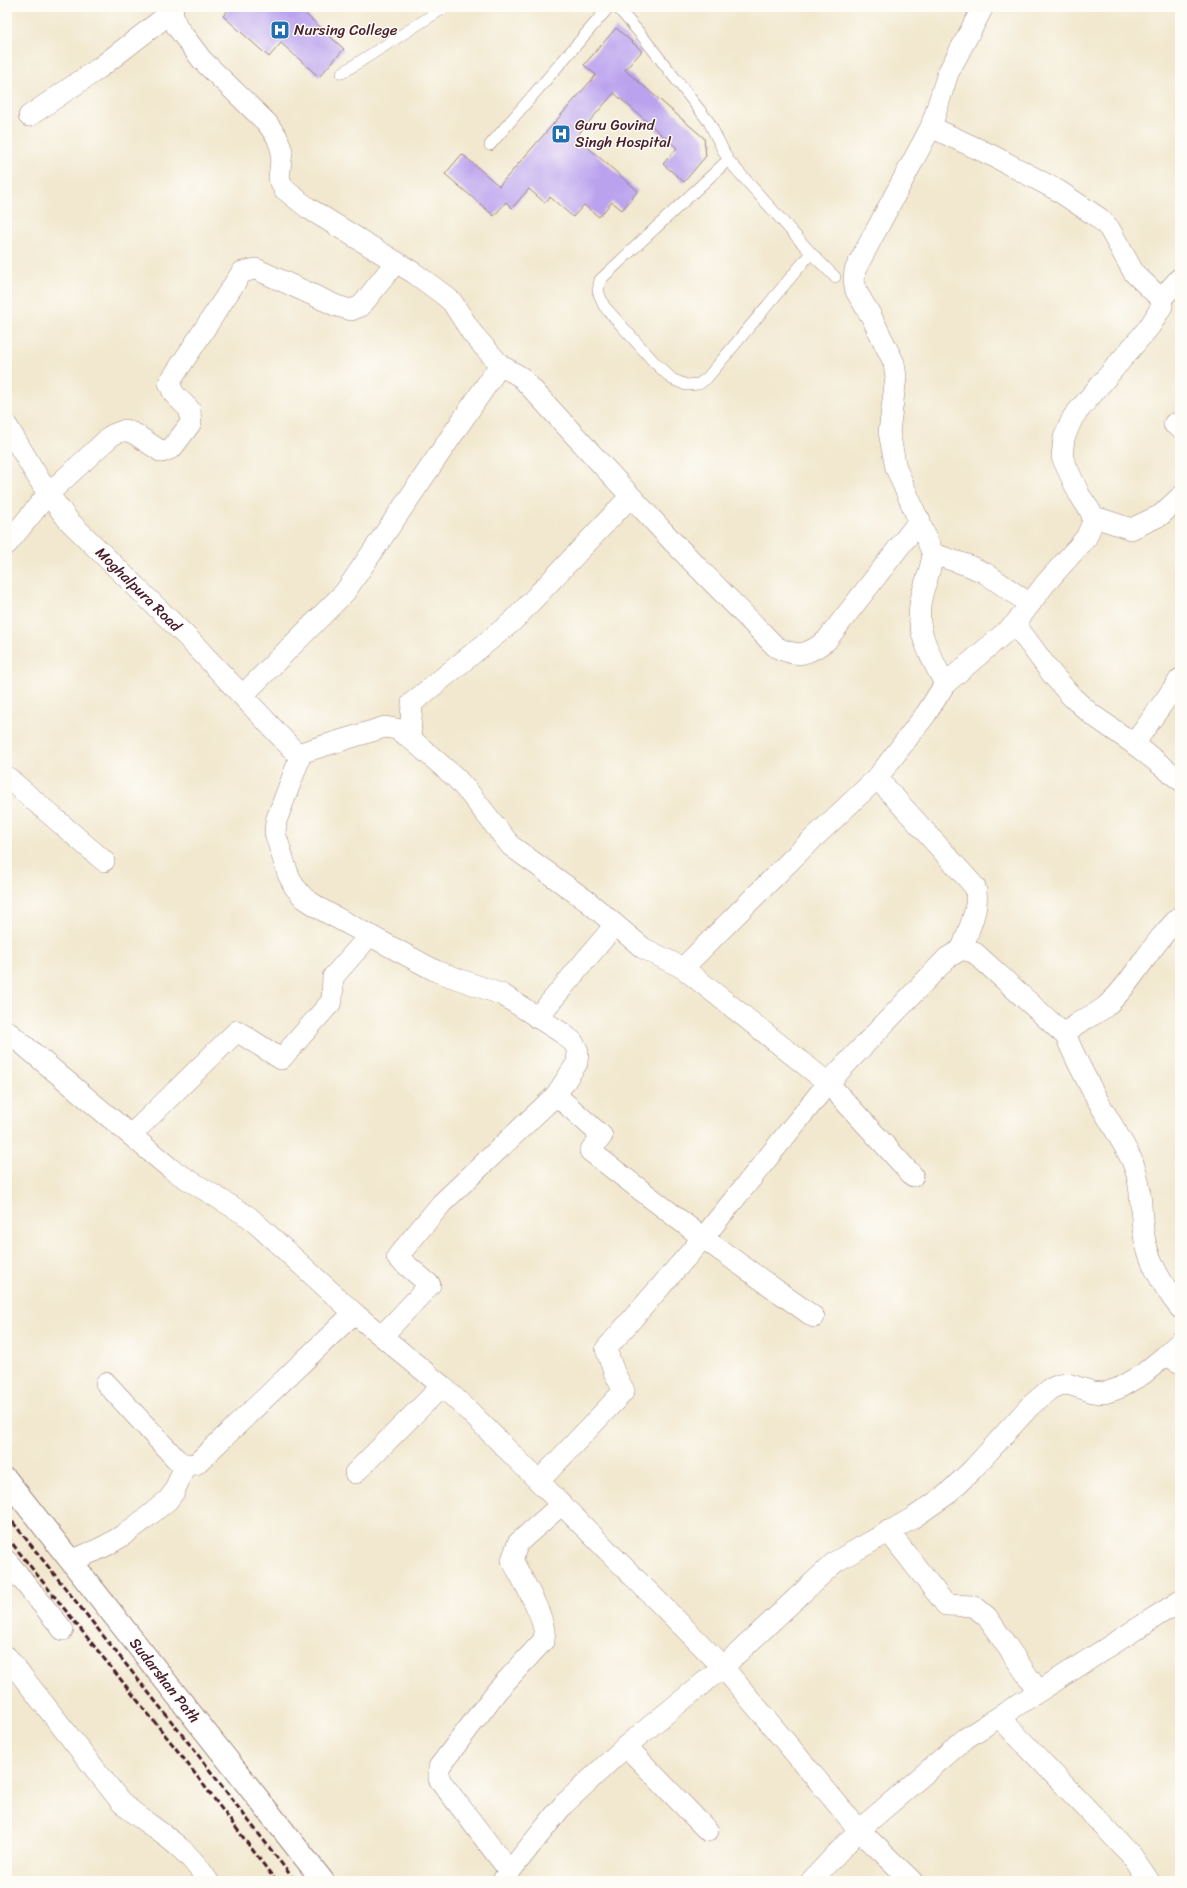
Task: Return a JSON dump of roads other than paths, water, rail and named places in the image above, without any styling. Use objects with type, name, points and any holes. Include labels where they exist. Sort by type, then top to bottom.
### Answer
[{"type":"main road","name":"Sudarshan Path","points":[[7,1480],[323,1881]]},
{"type":"street","points":[[945,684],[925,645],[921,627],[920,606],[932,564],[933,554],[920,520],[896,468],[889,432],[896,377],[894,362],[871,316],[856,291],[854,281],[855,270],[931,127],[948,73],[983,7]]},
{"type":"street","points":[[29,116],[98,69],[172,9],[176,27],[202,60],[267,123],[277,137],[282,152],[279,178],[284,189],[308,208],[414,273],[452,302],[472,333],[500,365],[521,377],[630,497],[776,647],[788,653],[801,655],[813,650],[826,641],[920,520]]},
{"type":"street","points":[[683,968],[802,849],[877,778],[926,714],[945,684],[1015,624],[1045,584],[1086,538],[1092,524],[1093,515],[1079,494],[1062,457],[1064,438],[1073,417],[1160,312],[1162,306],[1161,299],[1134,273],[1109,228],[1099,218],[1057,190],[995,157],[931,127]]},
{"type":"street","points":[[7,544],[48,494],[112,435],[124,430],[135,434],[162,452],[172,448],[191,423],[190,410],[174,394],[169,383],[242,272],[256,269],[337,306],[351,310],[360,306],[396,262]]},
{"type":"street","points":[[1161,299],[1180,278]]},
{"type":"street","points":[[243,695],[345,592],[500,365]]},
{"type":"street","name":"Moghalpura Road","points":[[7,426],[48,494],[69,521],[188,638],[292,747]]},
{"type":"street","points":[[410,738],[412,703],[513,621],[630,497]]},
{"type":"street","points":[[1102,519],[1131,529],[1161,515],[1180,497]]},
{"type":"street","points":[[933,554],[967,565],[985,573],[1030,604]]},
{"type":"street","points":[[1015,624],[1052,674],[1072,697],[1091,714],[1134,744],[1180,780]]},
{"type":"street","points":[[1134,744],[1180,679]]},
{"type":"street","points":[[382,1336],[430,1285],[396,1257],[442,1203],[556,1095],[577,1063],[578,1051],[573,1042],[562,1033],[536,1018],[503,995],[436,971],[324,911],[304,898],[294,886],[288,874],[275,833],[276,821],[299,760],[292,747],[385,727],[396,729],[410,738],[456,778],[511,846],[587,901],[642,948],[683,968],[828,1083],[913,1176]]},
{"type":"street","points":[[7,776],[104,861]]},
{"type":"street","points":[[539,1481],[624,1391],[614,1372],[606,1349],[703,1238],[828,1083],[947,958],[962,949],[976,907],[978,895],[975,887],[877,778]]},
{"type":"street","points":[[1066,1036],[1070,1028],[1105,1008],[1123,987],[1148,953],[1180,917]]},
{"type":"street","points":[[536,1018],[615,925]]},
{"type":"street","points":[[131,1135],[237,1031],[280,1059],[332,1002],[333,977],[370,936]]},
{"type":"street","points":[[962,949],[975,953],[1066,1036],[1073,1054],[1134,1164],[1140,1188],[1143,1230],[1154,1266],[1169,1294],[1180,1308]]},
{"type":"street","points":[[7,1031],[171,1169],[248,1217],[354,1313],[442,1386],[539,1481],[724,1668],[859,1830],[912,1881]]},
{"type":"street","points":[[556,1095],[602,1136],[590,1152],[703,1238],[814,1317]]},
{"type":"street","points":[[106,1383],[177,1460],[185,1465],[196,1464],[354,1313]]},
{"type":"street","points":[[562,1504],[518,1543],[512,1560],[537,1607],[545,1634],[544,1640],[497,1691],[439,1767],[439,1780],[506,1877],[563,1805],[626,1746],[724,1668],[835,1562],[913,1518],[946,1495],[973,1470],[1029,1407],[1050,1389],[1058,1385],[1068,1384],[1093,1392],[1104,1392],[1117,1389],[1175,1354]]},
{"type":"street","points":[[355,1474],[442,1386]]},
{"type":"street","points":[[70,1560],[107,1547],[168,1500],[174,1492],[185,1465]]},
{"type":"street","points":[[888,1532],[946,1605],[974,1606],[987,1617],[1038,1691]]},
{"type":"street","points":[[7,1561],[63,1630]]},
{"type":"street","points":[[811,1881],[859,1830],[966,1738],[1180,1601]]},
{"type":"street","points":[[7,1657],[121,1802],[138,1817],[180,1848],[199,1867],[208,1881]]},
{"type":"street","points":[[999,1717],[1132,1856],[1149,1881]]},
{"type":"street","points":[[626,1746],[708,1831]]},
{"type":"lane","points":[[342,72],[445,7]]},
{"type":"lane","points":[[490,145],[609,7]]},
{"type":"lane","points":[[617,7],[643,37],[709,122],[728,160],[811,253],[835,277]]},
{"type":"lane","points":[[728,160],[600,280],[598,291],[604,306],[655,363],[672,379],[686,385],[699,384],[707,378],[811,253]]},
{"type":"railway","points":[[7,1515],[191,1746],[295,1881]]},
{"type":"railway","points":[[7,1537],[181,1755],[276,1881]]},
{"type":"place","name":"Nursing College","points":[[280,30]]},
{"type":"place","name":"Guru Govind Singh Hospital","points":[[561,134]]}]
